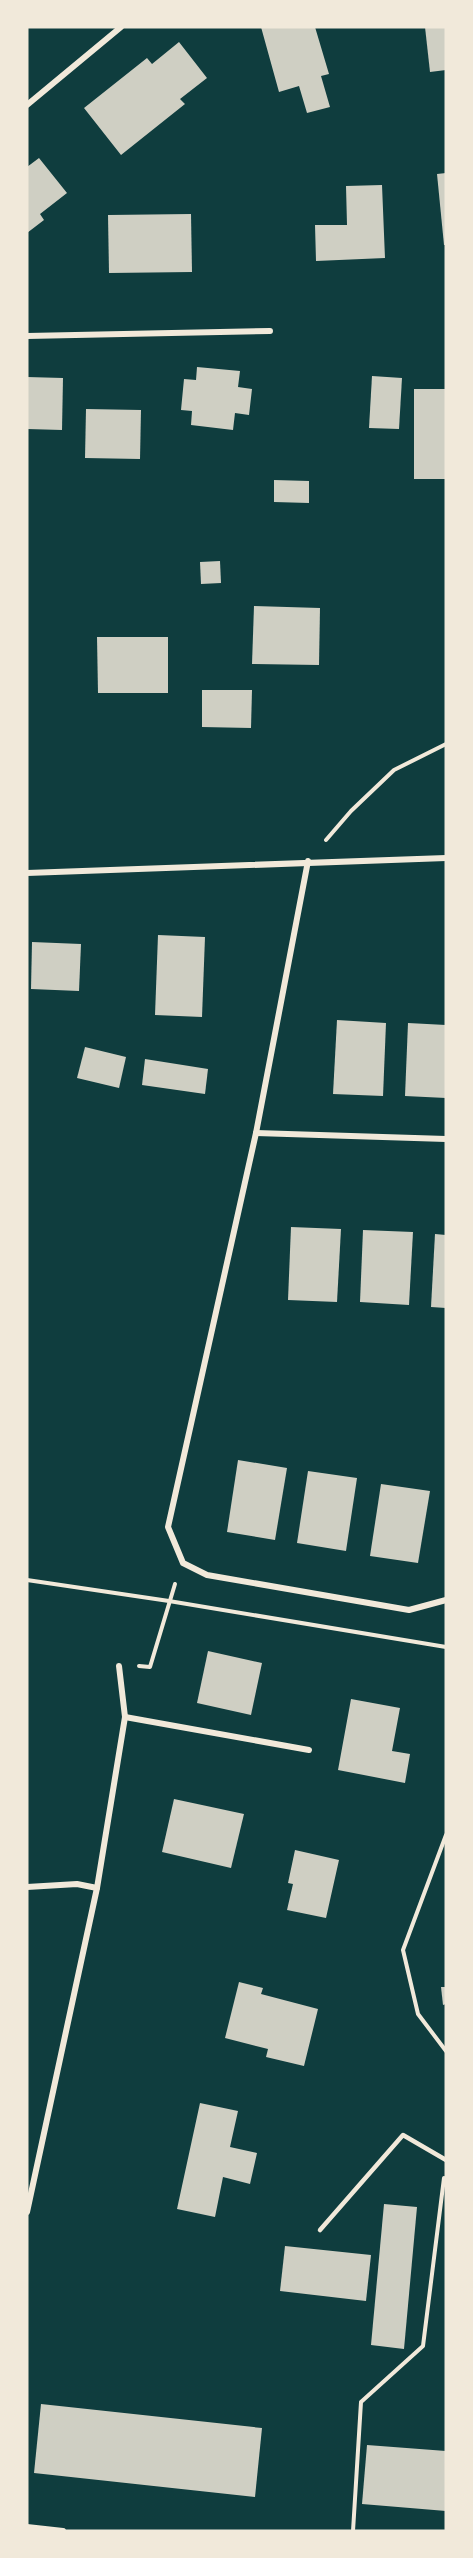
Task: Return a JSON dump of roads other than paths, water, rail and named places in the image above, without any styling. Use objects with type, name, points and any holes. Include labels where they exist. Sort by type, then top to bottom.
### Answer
[{"type":"street","points":[[27,105],[121,27]]},
{"type":"street","points":[[27,336],[270,331]]},
{"type":"street","points":[[27,873],[308,861],[446,858]]},
{"type":"street","points":[[308,861],[256,1132],[168,1527],[183,1563],[207,1575],[410,1610],[446,1600]]},
{"type":"street","points":[[256,1132],[446,1139]]},
{"type":"street","points":[[27,2212],[97,1888],[125,1717],[119,1666]]},
{"type":"street","points":[[125,1717],[309,1750]]},
{"type":"street","points":[[27,1887],[77,1884],[97,1888]]},
{"type":"street","points":[[27,2527],[63,2531]]},
{"type":"lane","points":[[320,2230],[402,2135],[446,2160]]}]
